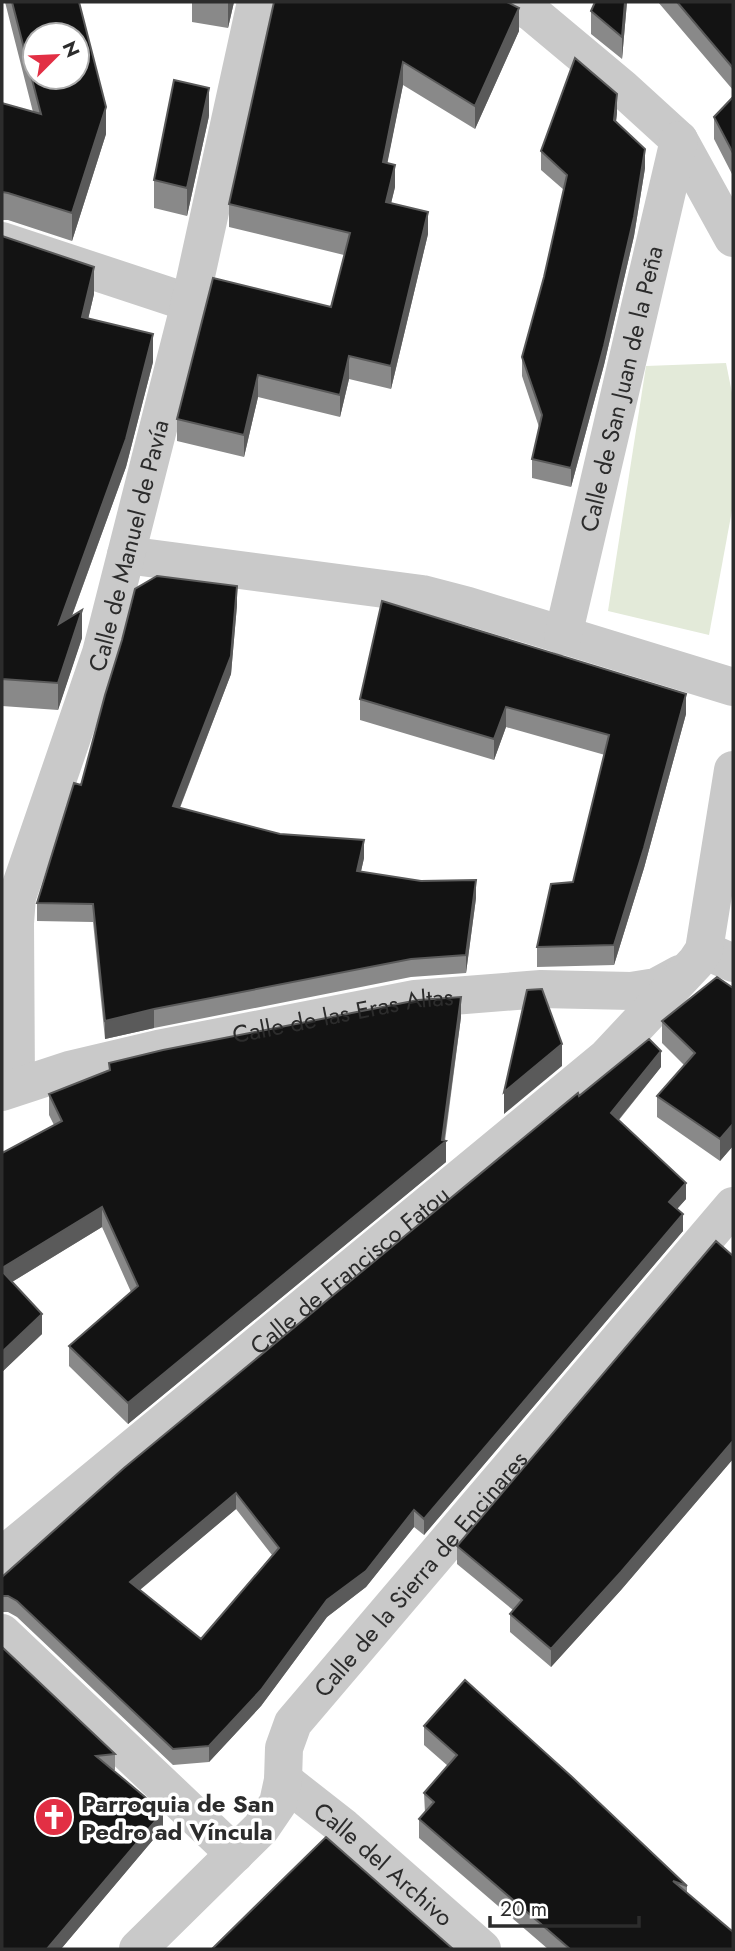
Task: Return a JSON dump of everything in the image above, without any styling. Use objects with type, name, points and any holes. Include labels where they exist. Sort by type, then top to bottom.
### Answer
[{"type":"street","name":"Calle de Manuel de Pavía","points":[[9,1089],[18,897],[101,653],[190,303],[256,2]]},
{"type":"street","points":[[511,2],[531,12],[679,140],[733,238]]},
{"type":"street","name":"Calle de San Juan de la Peña","points":[[563,636],[679,140]]},
{"type":"street","points":[[2,241],[190,303]]},
{"type":"street","points":[[126,555],[422,594],[733,687]]},
{"type":"street","points":[[707,961],[733,770]]},
{"type":"street","name":"Calle de las Eras Altas","points":[[9,1089],[69,1070],[158,1049],[415,999],[541,989],[631,991],[656,987],[707,961]]},
{"type":"street","name":"Calle de Francisco Fatou","points":[[2,1556],[606,1058],[707,961]]},
{"type":"street","name":"Calle de la Sierra de Encinares","points":[[138,1949],[261,1828],[278,1803],[283,1780],[284,1748],[293,1723],[733,1206]]},
{"type":"street","points":[[2,1633],[235,1854]]},
{"type":"street","name":"Calle del Archivo","points":[[283,1780],[343,1827],[482,1949]]},
{"type":"green space","points":[[726,363],[733,398],[733,505],[709,635],[608,611],[646,366]]},
{"type":"building","points":[[12,2],[79,2],[84,21],[21,21],[21,37]]},
{"type":"building","points":[[274,2],[507,2],[519,8],[475,106],[403,62],[383,162],[395,165],[386,202],[428,212],[391,366],[349,356],[340,395],[258,375],[244,435],[177,419],[213,278],[331,307],[350,233],[229,204]]},
{"type":"building","points":[[595,2],[625,2],[622,37],[591,11]]},
{"type":"building","points":[[677,2],[733,2],[733,68]]},
{"type":"building","points":[[91,49],[106,107],[72,213],[2,192],[2,103],[41,114],[35,91],[91,91]]},
{"type":"building","points":[[575,58],[617,94],[614,120],[645,149],[634,217],[604,346],[571,468],[532,459],[542,415],[522,357],[544,277],[567,175],[541,151]]},
{"type":"building","points":[[174,80],[209,88],[187,188],[154,180]]},
{"type":"building","points":[[733,97],[733,153],[714,117]]},
{"type":"building","points":[[2,236],[94,267],[82,317],[153,334],[126,439],[59,624],[82,610],[58,683],[2,679]]},
{"type":"building","points":[[157,576],[237,586],[231,656],[173,806],[280,834],[364,840],[357,871],[421,881],[476,880],[466,955],[411,959],[105,1021],[93,904],[37,903],[74,783],[81,785],[135,589]]},
{"type":"building","points":[[382,601],[686,694],[614,945],[537,947],[551,884],[573,882],[609,735],[506,707],[494,739],[360,699]]},
{"type":"building","points":[[717,977],[733,988],[733,1124],[720,1139],[657,1096],[695,1053],[662,1021]]},
{"type":"building","points":[[542,989],[562,1044],[504,1092],[527,990]]},
{"type":"building","points":[[461,997],[442,1140],[446,1141],[128,1403],[69,1346],[138,1286],[102,1207],[2,1268],[2,1153],[62,1121],[49,1094],[110,1070],[109,1063],[163,1050],[418,1000]]},
{"type":"building","points":[[649,1039],[661,1051],[611,1113],[686,1183],[669,1202],[683,1214],[424,1519],[414,1510],[366,1571],[327,1600],[261,1690],[209,1746],[173,1749],[17,1601],[2,1596],[2,1577],[124,1468],[578,1093],[579,1096]],"holes":[[[236,1493],[279,1548],[201,1639],[130,1582]]]},
{"type":"building","points":[[716,1241],[733,1256],[733,1441],[551,1649],[510,1614],[522,1600],[457,1546]]},
{"type":"building","points":[[2,1271],[42,1314],[2,1352]]},
{"type":"building","name":"Parroquia de San Pedro ad Víncula","points":[[2,1647],[115,1754],[96,1756],[163,1812],[47,1949],[2,1949]]},
{"type":"building","points":[[465,1680],[687,1886],[673,1881],[733,1932],[733,1949],[570,1949],[419,1819],[434,1802],[424,1793],[457,1755],[424,1726]]},
{"type":"building","points":[[326,1837],[453,1949],[212,1949]]},
{"type":"place","name":"Parroquia de San Pedro ad Víncula","points":[[54,1817]]}]
